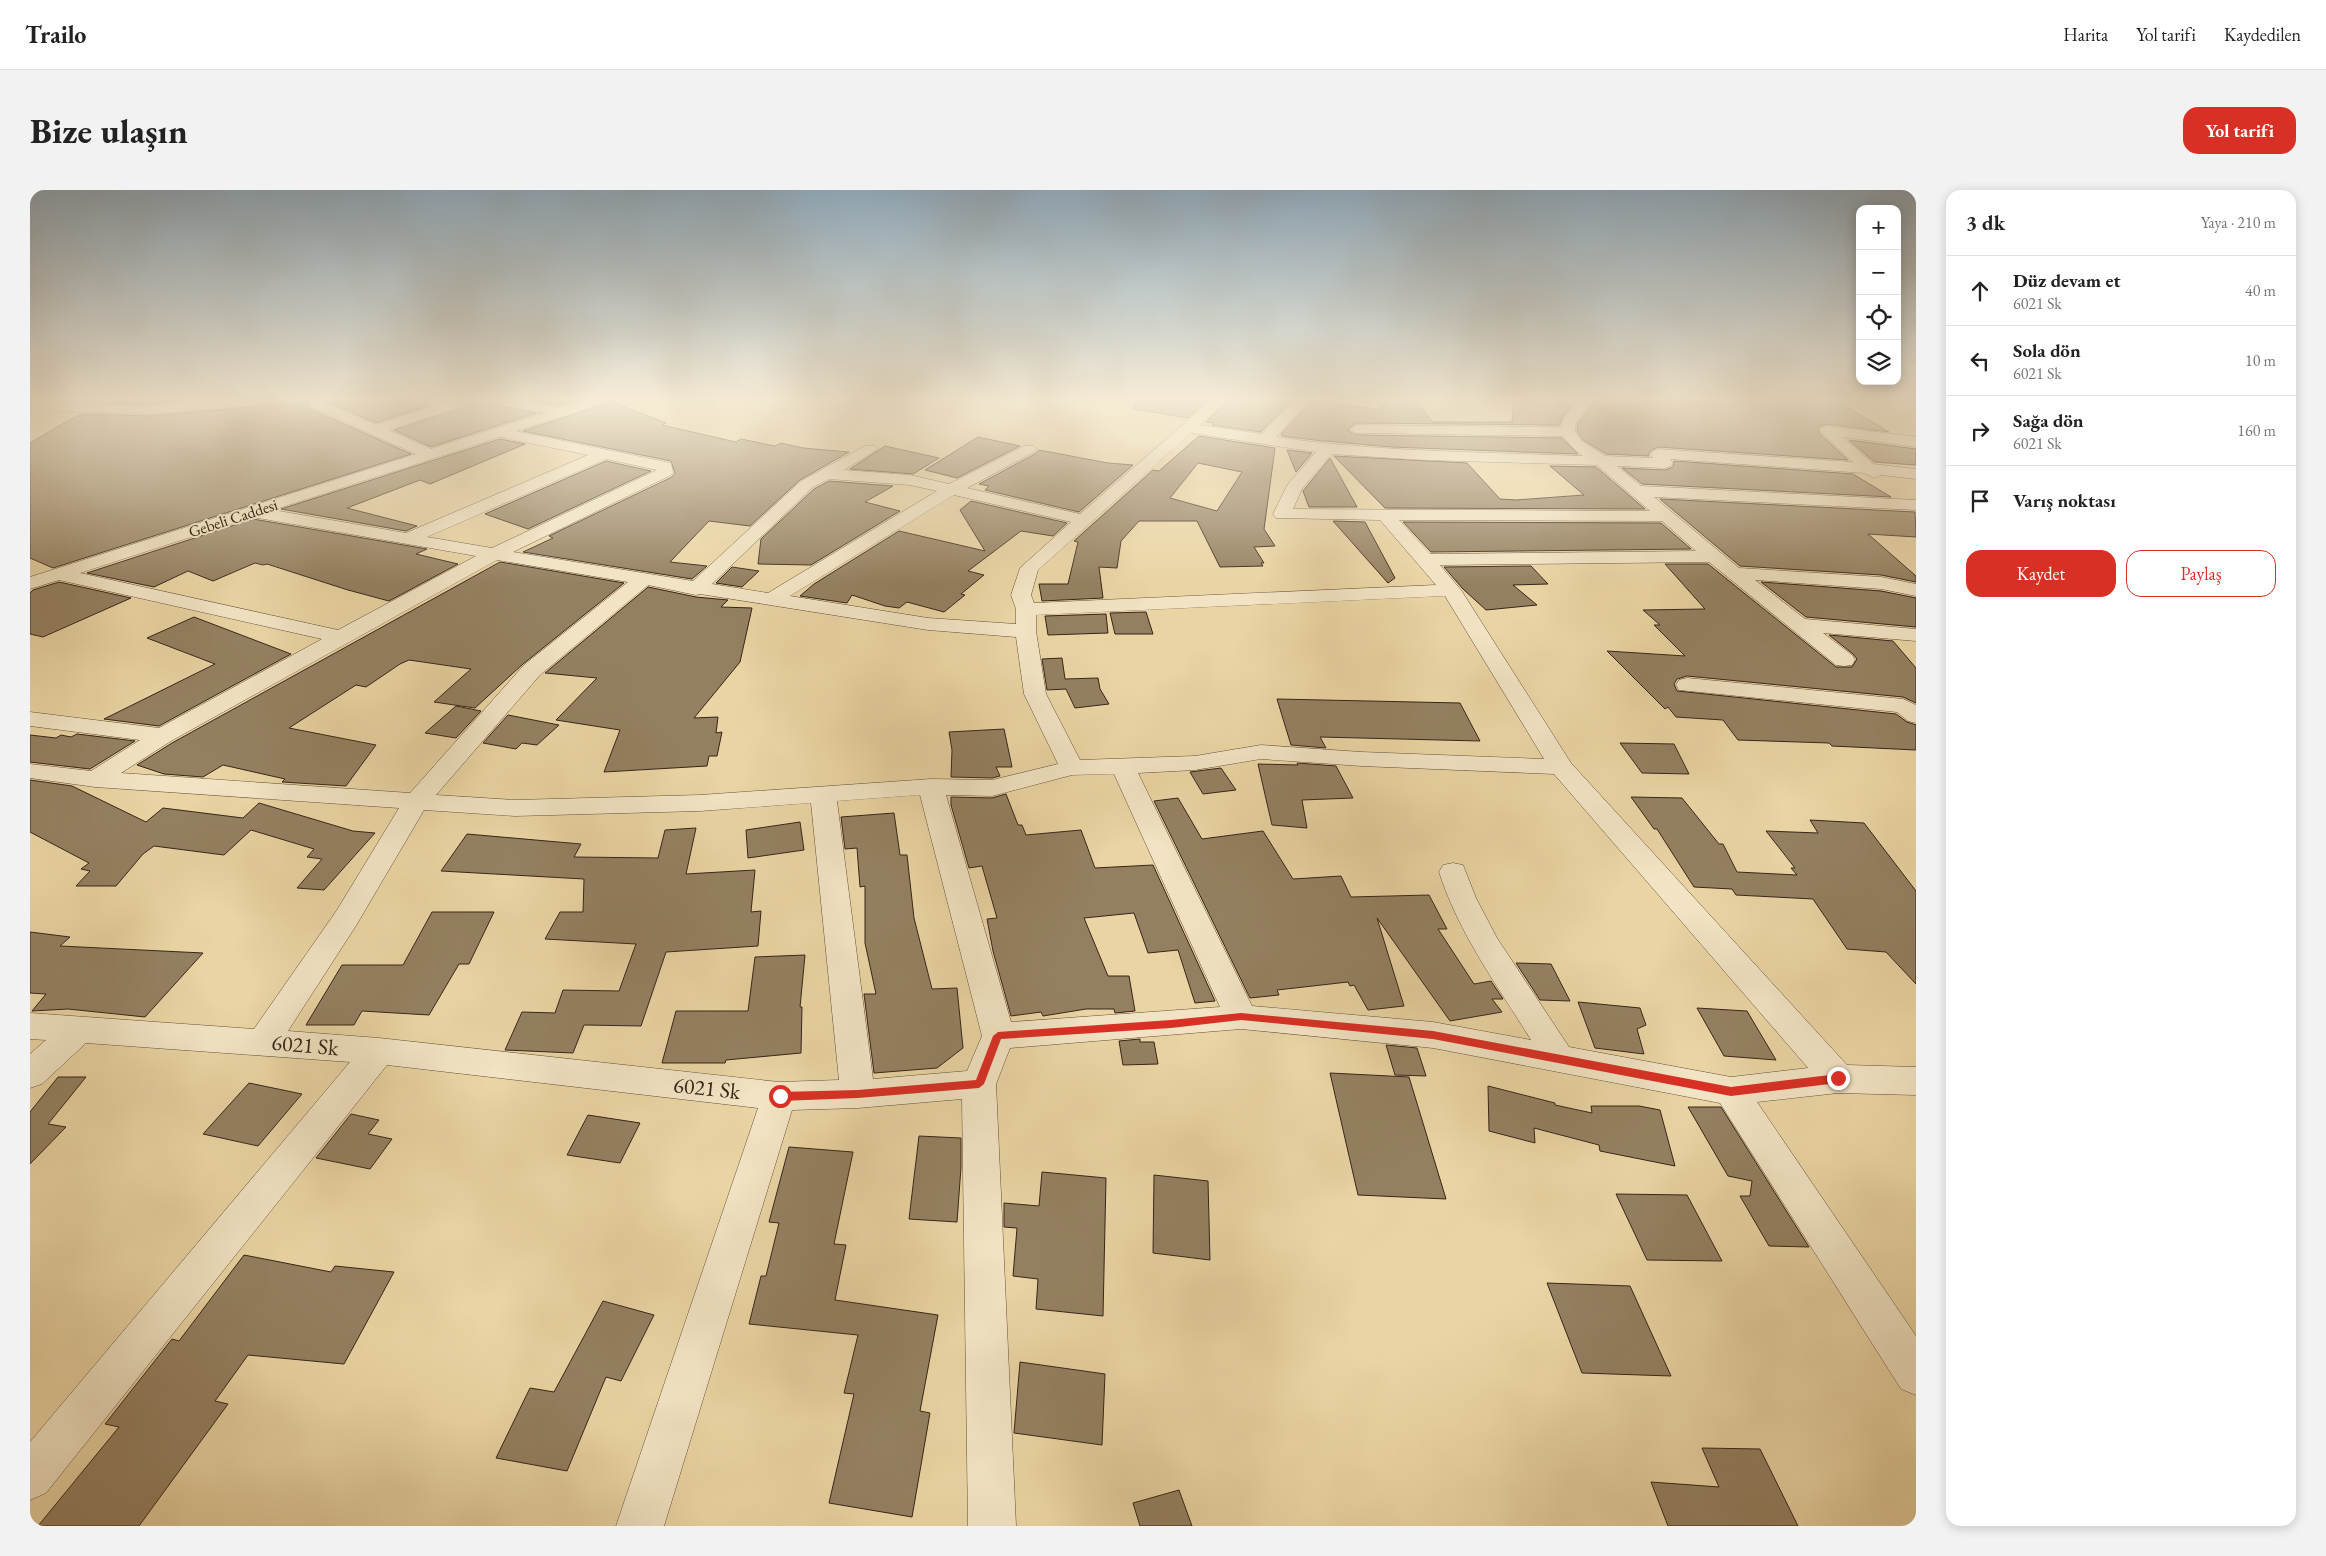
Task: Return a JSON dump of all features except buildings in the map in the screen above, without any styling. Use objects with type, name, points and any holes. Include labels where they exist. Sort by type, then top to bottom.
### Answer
[{"type":"street","name":"Gebeli Caddesi","points":[[30,583],[414,459]]},
{"type":"street","points":[[410,538],[592,459]]},
{"type":"street","points":[[95,779],[163,736],[494,554],[666,472],[665,466],[631,459]]},
{"type":"street","points":[[696,589],[807,484],[852,459]]},
{"type":"street","points":[[770,600],[952,489],[1009,459]]},
{"type":"street","points":[[1072,768],[1035,694],[1021,595],[1029,568],[1154,459]]},
{"type":"street","points":[[1318,459],[1294,488],[1282,514],[1668,516]]},
{"type":"street","points":[[1577,459],[1665,463],[1662,459]]},
{"type":"street","points":[[1738,459],[1867,468],[1916,474]]},
{"type":"street","points":[[1858,459],[1916,504]]},
{"type":"street","points":[[1600,460],[1734,573],[1844,660]]},
{"type":"street","points":[[826,474],[910,480],[1084,520]]},
{"type":"street","points":[[1638,492],[1916,504]]},
{"type":"street","points":[[253,512],[696,589],[928,624],[1026,620],[1451,590]]},
{"type":"street","points":[[1386,516],[1451,590],[1560,767],[1838,1078]]},
{"type":"street","points":[[1424,560],[1714,556]]},
{"type":"street","points":[[30,567],[341,637]]},
{"type":"street","points":[[1734,573],[1881,583],[1916,590]]},
{"type":"street","points":[[264,1042],[347,917],[416,802],[532,670],[644,579]]},
{"type":"street","points":[[1801,625],[1916,634]]},
{"type":"street","points":[[1688,685],[1912,710]]},
{"type":"street","points":[[30,719],[163,736]]},
{"type":"street","points":[[30,771],[95,779],[525,808],[700,803],[931,787],[992,788],[1072,768],[1195,763],[1261,752],[1361,759],[1560,767]]},
{"type":"street","points":[[1123,767],[1241,1017]]},
{"type":"street","points":[[931,787],[998,1036],[979,1084],[992,1526]]},
{"type":"street","points":[[823,794],[858,1094]]},
{"type":"street","points":[[1453,872],[1459,895],[1473,925],[1509,982],[1547,1036],[1559,1059]]},
{"type":"street","points":[[998,1036],[1171,1024],[1241,1017],[1433,1035],[1731,1091],[1838,1078],[1916,1081]]},
{"type":"street","name":"6021 Sk","points":[[30,1026],[379,1051],[780,1096],[858,1094],[979,1084]]},
{"type":"street","points":[[30,1074],[79,1030]]},
{"type":"street","points":[[30,1477],[379,1051]]},
{"type":"street","points":[[1731,1091],[1916,1374]]},
{"type":"street","points":[[640,1526],[780,1096]]},
{"type":"route","points":[[780,1096],[858,1094],[979,1084],[998,1036],[1171,1024],[1241,1017],[1433,1035],[1731,1091],[1838,1078]]}]
